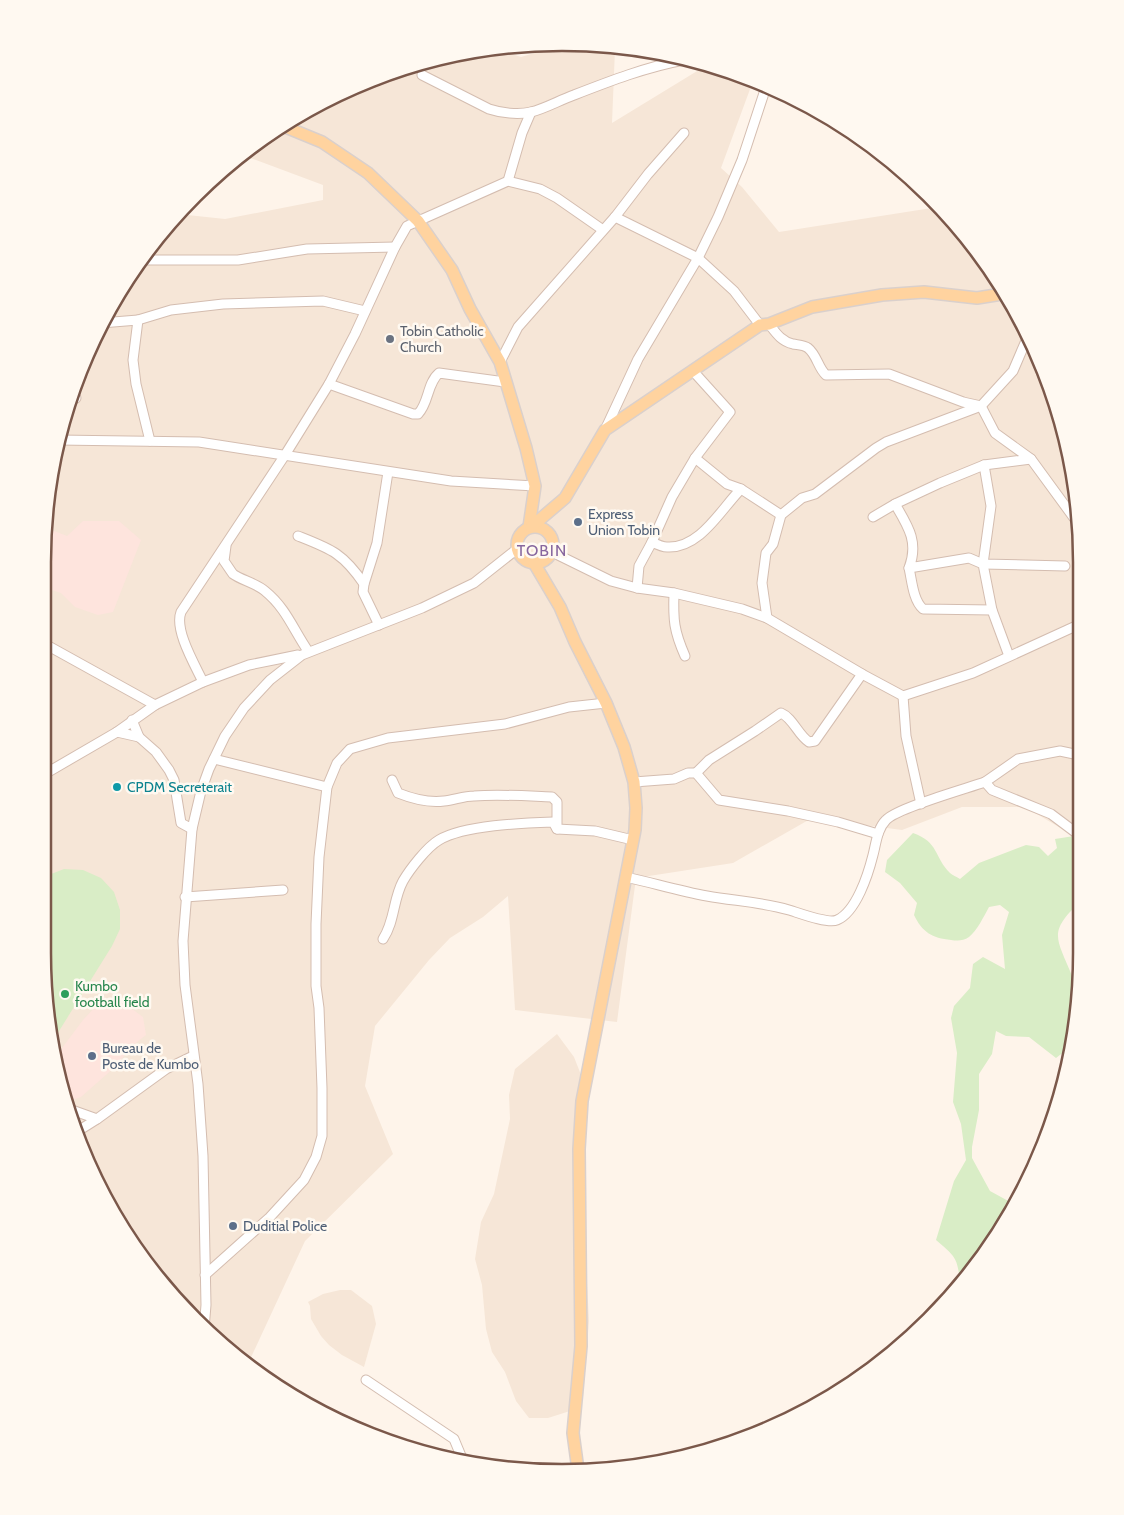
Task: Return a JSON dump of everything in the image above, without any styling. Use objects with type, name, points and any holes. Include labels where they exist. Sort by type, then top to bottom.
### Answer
[{"type":"main road","points":[[291,129],[322,142],[368,173],[418,221],[452,270],[470,309],[500,362],[526,448],[535,486],[530,527]]},
{"type":"main road","points":[[530,527],[541,527],[549,533],[553,542],[552,552],[544,560],[534,563],[523,559],[517,549],[519,536],[565,498],[605,430],[764,324],[812,306],[882,295],[924,292],[977,298],[997,295]]},
{"type":"main road","points":[[534,563],[560,608],[606,703],[624,747],[634,782],[636,808],[633,840],[582,1102],[579,1150],[581,1346],[573,1433],[577,1464]]},
{"type":"street","points":[[422,75],[489,109],[499,112],[532,112],[590,88],[656,65],[669,63]]},
{"type":"street","points":[[605,430],[638,359],[698,258],[718,217],[742,160],[764,93]]},
{"type":"street","points":[[508,182],[522,133],[532,112]]},
{"type":"street","points":[[500,362],[518,328],[615,217],[648,174],[684,134]]},
{"type":"street","points":[[203,682],[192,660],[178,618],[197,586],[285,455],[329,384],[407,226],[508,182],[540,189],[557,198],[603,230]]},
{"type":"street","points":[[615,217],[698,258],[734,291],[780,339],[808,348],[826,375],[889,374],[963,402],[982,406]]},
{"type":"street","points":[[150,260],[238,260],[307,249],[395,247]]},
{"type":"street","points":[[112,322],[138,320],[171,310],[223,304],[323,302],[364,311]]},
{"type":"street","points":[[138,320],[133,360],[136,384],[150,441]]},
{"type":"street","points":[[767,618],[762,583],[766,553],[773,544],[781,515],[802,498],[815,494],[886,442],[982,406],[1013,371],[1024,345]]},
{"type":"street","points":[[637,588],[639,566],[672,497],[695,458],[730,412],[693,372]]},
{"type":"street","points":[[329,384],[413,414],[418,414],[422,410],[432,382],[440,373],[505,382]]},
{"type":"street","points":[[982,406],[995,434],[1031,459],[1070,512]]},
{"type":"street","points":[[66,440],[199,442],[451,481],[535,486]]},
{"type":"street","points":[[695,458],[727,484],[741,489],[781,515]]},
{"type":"street","points":[[873,517],[895,504],[984,465],[1031,459]]},
{"type":"street","points":[[984,465],[991,506],[983,564],[992,610],[1009,656]]},
{"type":"street","points":[[379,625],[363,592],[378,544],[388,472]]},
{"type":"street","points":[[652,542],[666,547],[678,546],[688,542],[701,533],[741,489]]},
{"type":"street","points":[[895,504],[913,538],[913,557],[909,568],[919,606],[923,609],[992,610]]},
{"type":"street","points":[[298,536],[334,551],[355,571],[364,584]]},
{"type":"street","points":[[226,544],[224,561],[234,574],[264,590],[277,602],[287,614],[305,653]]},
{"type":"street","points":[[51,770],[117,732],[155,705],[203,682],[249,666],[305,653],[422,608],[474,583],[517,549]]},
{"type":"street","points":[[552,552],[611,581],[742,609],[767,618],[903,696],[973,673],[1073,627]]},
{"type":"street","points":[[909,568],[969,558],[983,564],[1065,566]]},
{"type":"street","points":[[674,593],[673,617],[675,629],[685,656]]},
{"type":"street","points":[[51,647],[155,705]]},
{"type":"street","points":[[205,1318],[202,1156],[198,1084],[185,976],[183,941],[185,897],[192,829],[201,791],[225,736],[244,708],[270,680],[305,653]]},
{"type":"street","points":[[634,782],[674,779],[688,773],[696,773],[709,760],[781,713],[786,715],[805,739],[809,742],[815,741],[862,674]]},
{"type":"street","points":[[903,696],[906,736],[921,804]]},
{"type":"street","points":[[205,1275],[270,1218],[304,1180],[316,1157],[322,1136],[319,1008],[316,986],[316,924],[319,857],[327,787],[337,763],[350,749],[358,745],[388,738],[505,724],[569,707],[606,703]]},
{"type":"street","points":[[132,720],[139,736],[156,752],[169,770],[174,780],[181,824],[192,829]]},
{"type":"street","points":[[117,732],[139,736]]},
{"type":"street","points":[[626,877],[708,897],[773,905],[813,917],[835,921],[847,914],[854,904],[869,869],[878,834],[885,820],[921,804],[985,782],[1018,759],[1060,751],[1073,754]]},
{"type":"street","points":[[214,759],[327,787]]},
{"type":"street","points":[[696,773],[719,800],[788,811],[838,822],[878,834]]},
{"type":"street","points":[[392,780],[398,793],[410,798],[427,801],[442,801],[473,796],[552,797],[557,802],[557,829]]},
{"type":"street","points":[[985,782],[992,790],[1050,814],[1073,831]]},
{"type":"street","points":[[383,939],[389,930],[396,898],[408,873],[439,840],[458,833],[523,823],[553,822],[557,829]]},
{"type":"street","points":[[557,829],[596,832],[633,840]]},
{"type":"street","points":[[185,897],[283,890]]},
{"type":"street","points":[[82,1128],[166,1069],[194,1056]]},
{"type":"street","points":[[77,1112],[97,1119]]},
{"type":"street","points":[[366,1380],[454,1439],[460,1454]]},
{"type":"shaded area","points":[[562,51],[615,54],[612,123],[698,70],[751,88],[721,168],[742,187],[779,232],[930,208],[946,225],[987,278],[1020,336],[1034,367],[1046,398],[1063,462],[1072,529],[1073,562],[1073,835],[1025,807],[962,807],[902,830],[812,818],[733,863],[636,878],[617,1022],[515,1010],[508,896],[483,917],[450,938],[429,960],[375,1026],[365,1086],[393,1154],[305,1241],[251,1358],[225,1337],[178,1290],[137,1237],[104,1179],[90,1148],[78,1117],[61,1053],[52,986],[51,953],[51,562],[52,529],[61,462],[78,398],[104,336],[137,278],[188,215],[225,219],[323,200],[323,185],[249,158],[278,137],[336,104],[398,78],[462,61],[512,54],[521,57],[539,52]]},
{"type":"shaded area","points":[[83,521],[119,521],[141,540],[113,612],[98,615],[75,607],[61,593],[51,590],[52,530],[67,536]]},
{"type":"shaded area","name":"Bureau de Poste de Kumbo","points":[[114,1003],[128,1006],[143,1017],[146,1035],[132,1046],[115,1067],[81,1097],[73,1100],[61,1052],[83,1020],[97,1005]]},
{"type":"shaded area","points":[[557,1034],[574,1057],[585,1085],[584,1226],[589,1321],[583,1398],[570,1411],[548,1418],[529,1418],[516,1401],[505,1372],[492,1352],[486,1329],[482,1285],[475,1259],[481,1222],[494,1194],[510,1119],[509,1095],[515,1069]]},
{"type":"shaded area","points":[[340,1290],[351,1290],[372,1306],[376,1324],[364,1367],[342,1355],[329,1345],[311,1319],[308,1302],[323,1294]]},
{"type":"green space","points":[[913,833],[928,841],[945,867],[951,874],[960,879],[979,863],[1026,845],[1039,847],[1048,856],[1057,848],[1055,839],[1073,836],[1073,910],[1063,921],[1058,936],[1062,953],[1072,976],[1063,1052],[1056,1058],[1029,1037],[1006,1036],[996,1031],[992,1054],[979,1074],[979,1110],[972,1147],[972,1158],[990,1191],[1008,1201],[987,1237],[959,1274],[955,1259],[936,1240],[954,1181],[966,1160],[961,1124],[953,1102],[957,1053],[951,1018],[954,1006],[970,988],[973,964],[983,957],[1005,969],[1002,935],[1009,912],[1000,905],[989,907],[975,931],[963,940],[958,941],[933,936],[920,926],[914,915],[917,903],[900,883],[885,872],[887,860]]},
{"type":"green space","name":"Kumbo football field","points":[[64,869],[83,870],[101,878],[114,892],[120,910],[120,929],[112,946],[58,1033],[52,986],[51,874]]},
{"type":"place","name":"Tobin Catholic Church","points":[[390,339]]},
{"type":"place","name":"Express Union Tobin","points":[[578,522]]},
{"type":"place","name":"CPDM Secreterait","points":[[117,787]]},
{"type":"place","name":"Kumbo football field","points":[[65,994]]},
{"type":"place","name":"Bureau de Poste de Kumbo","points":[[92,1056]]},
{"type":"place","name":"Duditial Police","points":[[233,1226]]},
{"type":"district","name":"TOBIN","points":[[542,550]]}]
